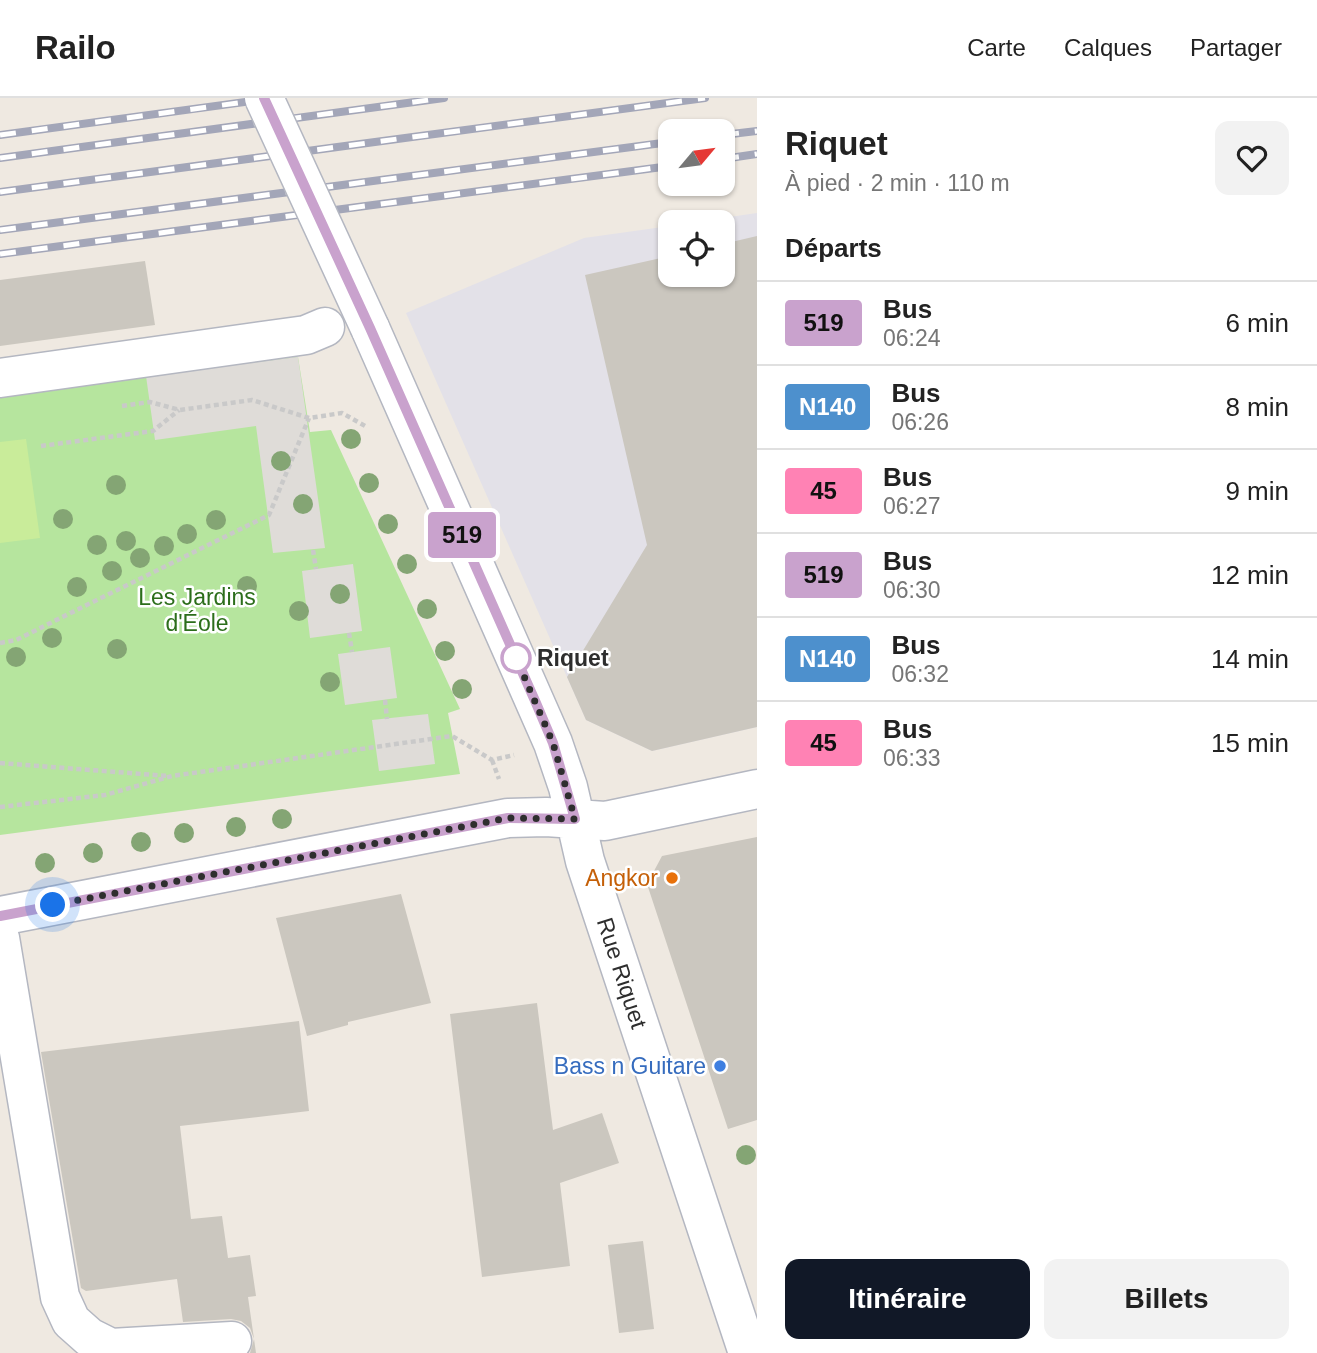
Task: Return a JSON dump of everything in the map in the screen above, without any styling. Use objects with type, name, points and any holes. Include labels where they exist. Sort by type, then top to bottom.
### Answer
[{"type":"street","name":"Rue Riquet","points":[[264,98],[370,328],[553,743],[584,861],[748,1353]]},
{"type":"street","points":[[0,378],[306,335],[325,327]]},
{"type":"street","points":[[0,916],[508,818],[605,821],[757,789]]},
{"type":"street","points":[[0,938],[60,1297],[71,1321],[89,1337],[111,1348],[232,1341]]},
{"type":"path","points":[[109,408],[150,402],[180,410],[252,400],[309,418],[342,413],[372,430]]},
{"type":"path","points":[[41,446],[153,431],[180,410]]},
{"type":"path","points":[[0,643],[16,640],[269,515],[309,418]]},
{"type":"path","points":[[313,550],[316,569]]},
{"type":"path","points":[[349,633],[352,652]]},
{"type":"path","points":[[385,700],[387,719]]},
{"type":"path","points":[[0,807],[105,794],[172,776],[452,736],[492,760],[502,785]]},
{"type":"path","points":[[492,760],[518,754]]},
{"type":"path","points":[[0,763],[172,776]]},
{"type":"shaded area","points":[[757,213],[757,727],[652,751],[586,720],[406,313],[584,238],[658,228],[658,287],[735,287],[735,216]]},
{"type":"shaded area","points":[[298,357],[325,548],[273,553],[256,426],[155,440],[146,376]]},
{"type":"shaded area","points":[[353,564],[362,631],[310,638],[302,571]]},
{"type":"shaded area","points":[[390,647],[397,698],[345,705],[338,654]]},
{"type":"shaded area","points":[[428,714],[435,764],[379,771],[372,720]]},
{"type":"green space","name":"Les Jardins d'Éole","points":[[298,357],[310,432],[331,430],[460,709],[448,713],[460,774],[0,835],[0,395]]},
{"type":"green space","points":[[26,439],[40,538],[0,543],[0,442]]},
{"type":"building","points":[[757,236],[757,727],[652,751],[586,720],[567,677],[647,545],[585,275],[658,259],[658,287],[735,287],[735,241]]},
{"type":"building","points":[[145,261],[155,325],[0,346],[0,280]]},
{"type":"building","points":[[757,837],[757,1120],[728,1129],[647,884],[662,856]]},
{"type":"building","points":[[401,894],[431,1003],[348,1022],[348,1025],[307,1036],[276,918]]},
{"type":"building","points":[[537,1003],[553,1130],[602,1113],[619,1163],[560,1183],[570,1266],[482,1277],[450,1014]]},
{"type":"building","points":[[299,1021],[309,1111],[180,1126],[191,1219],[222,1216],[228,1258],[250,1255],[256,1296],[248,1297],[254,1339],[250,1328],[241,1321],[231,1319],[183,1322],[177,1279],[86,1291],[81,1288],[41,1052]]},
{"type":"building","points":[[643,1241],[654,1329],[619,1333],[608,1245]]},
{"type":"building","points":[[254,1339],[256,1353],[250,1353]]},
{"type":"railway","points":[[0,135],[275,98]]},
{"type":"railway","points":[[0,158],[444,98]]},
{"type":"railway","points":[[0,192],[705,98]]},
{"type":"railway","points":[[735,134],[757,131]]},
{"type":"railway","points":[[0,230],[658,144]]},
{"type":"railway","points":[[735,157],[757,154]]},
{"type":"railway","points":[[0,254],[658,168]]},
{"type":"bus line","name":"519","points":[[0,916],[508,818],[575,819],[568,787],[536,703],[370,328],[264,98]]},
{"type":"place","name":"Riquet","points":[[516,658]]},
{"type":"place","name":"Angkor","points":[[672,878]]},
{"type":"place","name":"Bass n Guitare","points":[[720,1066]]},
{"type":"route","points":[[53,905],[508,818],[575,819],[568,787],[553,743],[516,658]]}]
